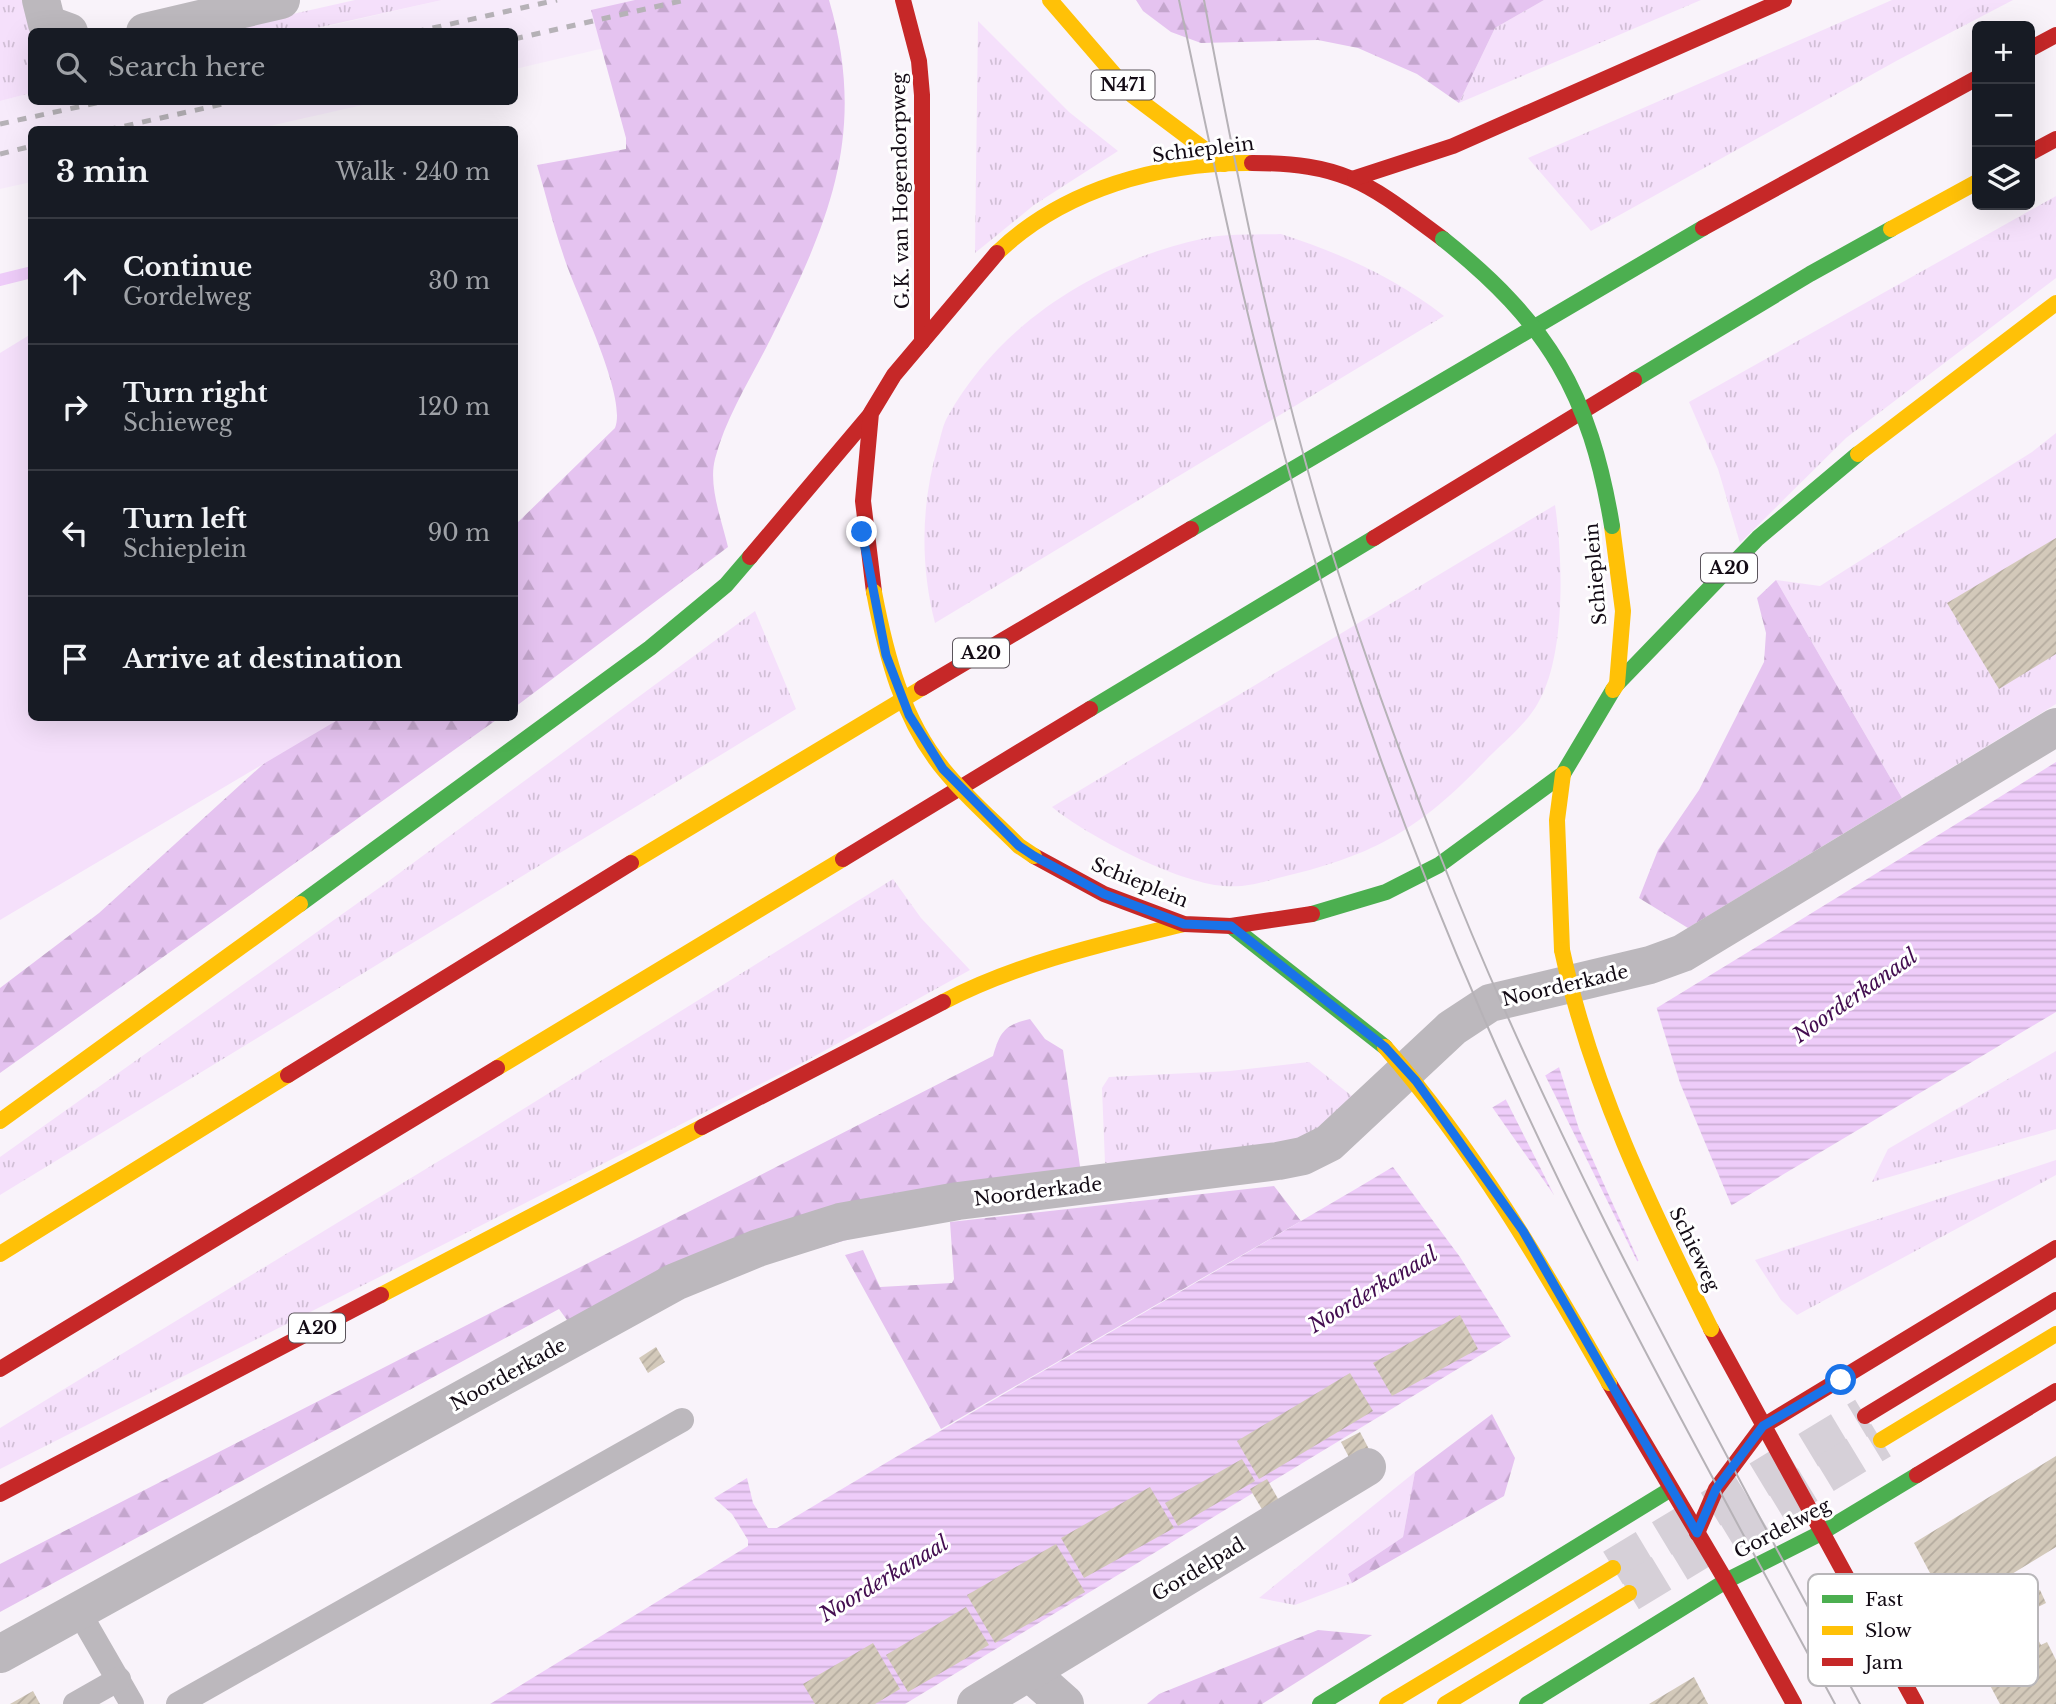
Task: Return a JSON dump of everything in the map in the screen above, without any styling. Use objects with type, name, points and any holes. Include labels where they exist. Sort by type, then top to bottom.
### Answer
[{"type":"main road","name":"G.K. van Hogendorpweg","points":[[903,0],[919,61],[924,170],[922,342]]},
{"type":"main road","name":"N471","points":[[1050,0],[1067,23],[1132,95],[1224,164]]},
{"type":"main road","points":[[1355,178],[1453,146],[1784,0]]},
{"type":"main road","points":[[2035,46],[2056,35]]},
{"type":"main road","name":"A20","points":[[0,1254],[745,792],[1684,238],[1972,81]]},
{"type":"main road","points":[[2035,150],[2056,139]]},
{"type":"main road","name":"Schieplein","points":[[1275,162],[1318,167],[1355,178],[1483,268],[1518,303],[1549,342],[1574,384],[1593,430],[1606,477],[1623,611],[1617,684],[1563,775],[1439,865],[1386,892],[1329,911],[1231,926],[1184,924],[1104,894],[1019,846],[943,769],[909,715],[886,655],[862,532],[862,475],[870,415],[890,377],[922,342],[969,279],[1042,215],[1098,189],[1133,179],[1224,164],[1275,162]]},
{"type":"main road","points":[[0,1369],[1810,274],[1972,185]]},
{"type":"main road","name":"A20","points":[[1617,684],[1758,538],[1849,461],[2056,303]]},
{"type":"main road","points":[[0,1121],[477,778],[650,648],[726,585],[870,415]]},
{"type":"main road","name":"Schieweg","points":[[1563,775],[1557,820],[1562,950],[1568,985],[1619,1136],[1711,1329],[1844,1574]]},
{"type":"main road","name":"A20","points":[[0,1494],[962,992],[1019,968],[1102,943],[1184,924]]},
{"type":"main road","points":[[1231,926],[1385,1047],[1416,1081],[1523,1231],[1726,1581],[1794,1704]]},
{"type":"main road","points":[[1697,1533],[1716,1489],[1763,1426],[2056,1248]]},
{"type":"main road","points":[[1865,1416],[2056,1300]]},
{"type":"main road","points":[[1881,1440],[2056,1334]]},
{"type":"main road","name":"Gordelweg","points":[[1527,1704],[1726,1581],[1821,1533],[2056,1391]]},
{"type":"main road","points":[[1320,1704],[1671,1489]]},
{"type":"main road","points":[[1387,1704],[1613,1568]]},
{"type":"main road","points":[[1444,1704],[1629,1593]]},
{"type":"main road","name":"Schieweg","points":[[1906,1686],[1916,1704]]},
{"type":"street","points":[[41,0],[47,24],[58,28]]},
{"type":"street","points":[[162,28],[281,0]]},
{"type":"street","name":"Noorderkade","points":[[0,1654],[663,1288],[758,1248],[840,1222],[945,1203],[1278,1161],[1317,1151],[1349,1126],[1452,1028],[1475,1011],[1523,993],[1650,965],[1683,953],[2056,727]]},
{"type":"street","name":"Gordelpad","points":[[976,1704],[1367,1467]]},
{"type":"street","points":[[1029,1672],[1065,1704]]},
{"type":"lane","points":[[178,1704],[682,1420]]},
{"type":"lane","points":[[79,1612],[132,1704]]},
{"type":"lane","points":[[75,1704],[119,1679]]},
{"type":"shaded area","points":[[442,0],[809,0],[518,68],[518,28],[320,28]]},
{"type":"shaded area","points":[[28,94],[28,105],[363,105],[269,126],[28,126],[28,183],[0,189],[0,101]]},
{"type":"green space","points":[[0,0],[29,0],[28,94],[0,101]]},
{"type":"green space","points":[[355,0],[442,0],[316,28],[231,28]]},
{"type":"green space","points":[[635,0],[829,0],[840,49],[845,95],[843,138],[835,180],[807,262],[719,444],[713,469],[714,492],[728,547],[518,705],[518,522],[615,428],[617,413],[607,369],[563,254],[537,165],[626,149],[626,138],[591,10]]},
{"type":"green space","points":[[1136,0],[1544,0],[1495,28],[1459,103],[1417,74],[1358,48],[1318,40],[1201,43],[1171,32],[1143,11]]},
{"type":"green space","points":[[1544,0],[1701,0],[1459,103],[1495,28]]},
{"type":"green space","points":[[1892,0],[2013,0],[1898,60],[1591,231],[1528,158]]},
{"type":"green space","points":[[978,21],[1069,112],[1118,151],[1034,205],[975,253]]},
{"type":"green space","points":[[2056,196],[2056,278],[1846,438],[1740,543],[1718,469],[1689,402]]},
{"type":"green space","points":[[1281,234],[1324,249],[1386,278],[1444,316],[935,623],[927,579],[924,534],[932,468],[946,419],[970,382],[995,352],[1024,325],[1056,301],[1125,263],[1163,249],[1211,237]]},
{"type":"green space","points":[[28,336],[28,721],[336,721],[0,920],[0,353]]},
{"type":"green space","points":[[2056,433],[2056,704],[1902,798],[1776,580],[1820,586],[2032,452]]},
{"type":"green space","points":[[1555,505],[1561,579],[1558,634],[1554,660],[1538,703],[1520,727],[1461,785],[1417,822],[1395,836],[1346,859],[1317,868],[1255,884],[1224,886],[1183,876],[1134,856],[1087,831],[1052,807]]},
{"type":"green space","points":[[1776,580],[1902,798],[1688,928],[1639,898],[1658,850],[1699,790],[1764,662],[1766,633],[1757,598]]},
{"type":"green space","points":[[755,611],[796,709],[0,1195],[0,1157],[386,883]]},
{"type":"green space","points":[[311,721],[495,721],[0,1073],[0,988],[99,913]]},
{"type":"green space","points":[[893,879],[921,918],[970,970],[806,1061],[0,1469],[0,1428],[480,1136]]},
{"type":"green space","points":[[1030,1019],[1045,1039],[1063,1050],[1081,1173],[567,1320],[559,1309],[0,1612],[0,1564],[993,1056],[1004,1031],[1014,1024]]},
{"type":"green space","points":[[2056,1051],[2056,1129],[1872,1182],[1888,1149]]},
{"type":"green space","points":[[1309,1062],[1372,1112],[1328,1138],[1168,1159],[1105,1163],[1102,1088],[1109,1077],[1230,1071]]},
{"type":"green space","points":[[2056,1160],[2056,1175],[1797,1315],[1781,1300],[1755,1260]]},
{"type":"green space","points":[[1274,1186],[1301,1221],[941,1429],[845,1255],[863,1250],[880,1287],[952,1283],[954,1279],[950,1222]]},
{"type":"green space","points":[[1492,1414],[1515,1458],[1504,1496],[1352,1583],[1348,1574],[1403,1537],[1415,1472]]},
{"type":"green space","points":[[1415,1472],[1403,1537],[1348,1574],[1352,1583],[1295,1605],[1259,1598]]},
{"type":"green space","points":[[1318,1630],[1372,1635],[1262,1704],[1147,1704],[1159,1694]]},
{"type":"water","name":"Noorderkanaal","points":[[2056,762],[2056,1012],[1512,1336],[905,1704],[490,1704],[748,1546],[748,1540],[732,1514],[714,1498],[747,1478],[753,1503],[768,1528],[777,1528],[1491,1108]]},
{"type":"pier","points":[[1656,1006],[1680,1083],[1733,1209],[1640,1264],[1579,1129],[1558,1064]]},
{"type":"pier","points":[[1544,1073],[1639,1265],[1513,1340],[1460,1257],[1390,1163],[1490,1104],[1554,1195],[1504,1096]]},
{"type":"building","points":[[2056,538],[2056,654],[1999,689],[1947,603]]},
{"type":"building","points":[[1460,1315],[1478,1349],[1392,1396],[1373,1363]]},
{"type":"building","points":[[656,1347],[665,1362],[648,1373],[639,1358]]},
{"type":"building","points":[[1350,1373],[1373,1411],[1259,1479],[1237,1441]]},
{"type":"building","points":[[1360,1432],[1371,1453],[1352,1463],[1341,1442]]},
{"type":"building","points":[[2056,1456],[2056,1547],[2012,1574],[1931,1574],[1914,1543]]},
{"type":"building","points":[[1242,1459],[1255,1481],[1178,1526],[1165,1503]]},
{"type":"building","points":[[1267,1479],[1282,1506],[1266,1516],[1250,1489]]},
{"type":"building","points":[[1150,1487],[1174,1528],[1084,1578],[1061,1538]]},
{"type":"building","points":[[1056,1544],[1085,1592],[995,1643],[967,1595]]},
{"type":"building","points":[[2040,1590],[2046,1603],[2038,1607]]},
{"type":"building","points":[[966,1607],[989,1645],[908,1692],[886,1655]]},
{"type":"building","points":[[2038,1639],[2041,1645],[2047,1642],[2056,1660],[2056,1704],[2000,1704],[1990,1686],[2038,1686]]},
{"type":"building","points":[[873,1643],[900,1689],[875,1704],[815,1704],[803,1684]]},
{"type":"building","points":[[1694,1677],[1708,1704],[1649,1704]]},
{"type":"building","points":[[33,1691],[40,1704],[10,1704]]},
{"type":"waterway","points":[[0,280],[28,273]]},
{"type":"tunnel","points":[[1613,1568],[1865,1416]]},
{"type":"tunnel","points":[[1629,1593],[1881,1440]]},
{"type":"tram line","points":[[1179,0],[1222,203],[1292,484],[1340,641],[1423,872],[1525,1110],[1609,1282],[1808,1654]]},
{"type":"tram line","points":[[1204,0],[1255,258],[1285,386],[1333,556],[1391,727],[1484,963],[1532,1071],[1637,1284],[1808,1607]]},
{"type":"tram line","points":[[1825,1686],[1835,1704]]},
{"type":"tram line","points":[[1850,1686],[1860,1704]]},
{"type":"railway","points":[[433,28],[557,0]]},
{"type":"railway","points":[[518,38],[685,0]]},
{"type":"railway","points":[[0,124],[87,105]]},
{"type":"railway","points":[[125,126],[219,105]]},
{"type":"railway","points":[[0,154],[28,147]]},
{"type":"traffic: fast","points":[[1191,529],[1703,228]]},
{"type":"traffic: fast","points":[[1634,380],[1810,274],[1891,229]]},
{"type":"traffic: fast","points":[[1443,239],[1511,301],[1559,364],[1577,399],[1591,437],[1612,526]]},
{"type":"traffic: fast","points":[[1617,684],[1758,538],[1858,454]]},
{"type":"traffic: fast","points":[[1090,709],[1374,538]]},
{"type":"traffic: fast","points":[[300,904],[650,648],[726,585],[750,557]]},
{"type":"traffic: fast","points":[[1312,914],[1386,892],[1439,865],[1563,774],[1613,690]]},
{"type":"traffic: fast","points":[[1231,926],[1385,1047]]},
{"type":"traffic: fast","points":[[1527,1704],[1726,1581],[1821,1533],[1917,1475]]},
{"type":"traffic: fast","points":[[1320,1704],[1671,1489]]},
{"type":"traffic: slow","points":[[1050,0],[1132,95],[1224,164]]},
{"type":"traffic: slow","points":[[997,253],[1052,212],[1115,184],[1183,168],[1252,163]]},
{"type":"traffic: slow","points":[[1891,229],[1972,185]]},
{"type":"traffic: slow","points":[[1858,454],[2056,303]]},
{"type":"traffic: slow","points":[[1612,526],[1623,611],[1617,684],[1613,690]]},
{"type":"traffic: slow","points":[[874,592],[890,663],[907,708],[929,750],[971,799],[1019,846],[1034,856]]},
{"type":"traffic: slow","points":[[631,863],[922,688]]},
{"type":"traffic: slow","points":[[1562,950],[1557,820],[1563,774]]},
{"type":"traffic: slow","points":[[497,1068],[843,859]]},
{"type":"traffic: slow","points":[[0,1121],[300,904]]},
{"type":"traffic: slow","points":[[943,1002],[1031,965],[1184,924]]},
{"type":"traffic: slow","points":[[1562,950],[1589,1049],[1624,1144],[1711,1329]]},
{"type":"traffic: slow","points":[[1385,1047],[1418,1086],[1478,1167],[1506,1209],[1609,1383]]},
{"type":"traffic: slow","points":[[0,1254],[288,1075]]},
{"type":"traffic: slow","points":[[381,1295],[702,1127]]},
{"type":"traffic: slow","points":[[1881,1440],[2056,1334]]},
{"type":"traffic: slow","points":[[1387,1704],[1613,1568]]},
{"type":"traffic: slow","points":[[1445,1704],[1629,1593]]},
{"type":"traffic: jam","points":[[903,0],[919,61],[922,95],[922,342]]},
{"type":"traffic: jam","points":[[1355,178],[1453,146],[1784,0]]},
{"type":"traffic: jam","points":[[2035,46],[2056,35]]},
{"type":"traffic: jam","points":[[1703,228],[1972,81]]},
{"type":"traffic: jam","points":[[2035,150],[2056,139]]},
{"type":"traffic: jam","points":[[1252,163],[1312,167],[1356,181],[1396,204],[1443,239]]},
{"type":"traffic: jam","points":[[874,592],[863,501],[871,413],[894,375],[997,253]]},
{"type":"traffic: jam","points":[[1374,538],[1634,380]]},
{"type":"traffic: jam","points":[[750,557],[870,415]]},
{"type":"traffic: jam","points":[[922,688],[1191,529]]},
{"type":"traffic: jam","points":[[843,859],[1090,709]]},
{"type":"traffic: jam","points":[[1034,856],[1104,894],[1184,924],[1231,926],[1312,914]]},
{"type":"traffic: jam","points":[[288,1075],[631,863]]},
{"type":"traffic: jam","points":[[702,1127],[943,1002]]},
{"type":"traffic: jam","points":[[0,1369],[497,1068]]},
{"type":"traffic: jam","points":[[1697,1533],[1716,1489],[1763,1426],[2056,1248]]},
{"type":"traffic: jam","points":[[0,1494],[381,1295]]},
{"type":"traffic: jam","points":[[1865,1416],[2056,1300]]},
{"type":"traffic: jam","points":[[1711,1329],[1845,1574]]},
{"type":"traffic: jam","points":[[1609,1383],[1726,1581],[1794,1704]]},
{"type":"traffic: jam","points":[[1917,1475],[2056,1391]]},
{"type":"traffic: jam","points":[[1906,1686],[1916,1704]]},
{"type":"route","points":[[862,532],[886,655],[909,715],[943,769],[1019,846],[1034,856],[1104,894],[1184,924],[1231,926],[1334,1004],[1385,1047],[1416,1081],[1523,1231],[1697,1533],[1716,1489],[1763,1426],[1841,1380]]}]
